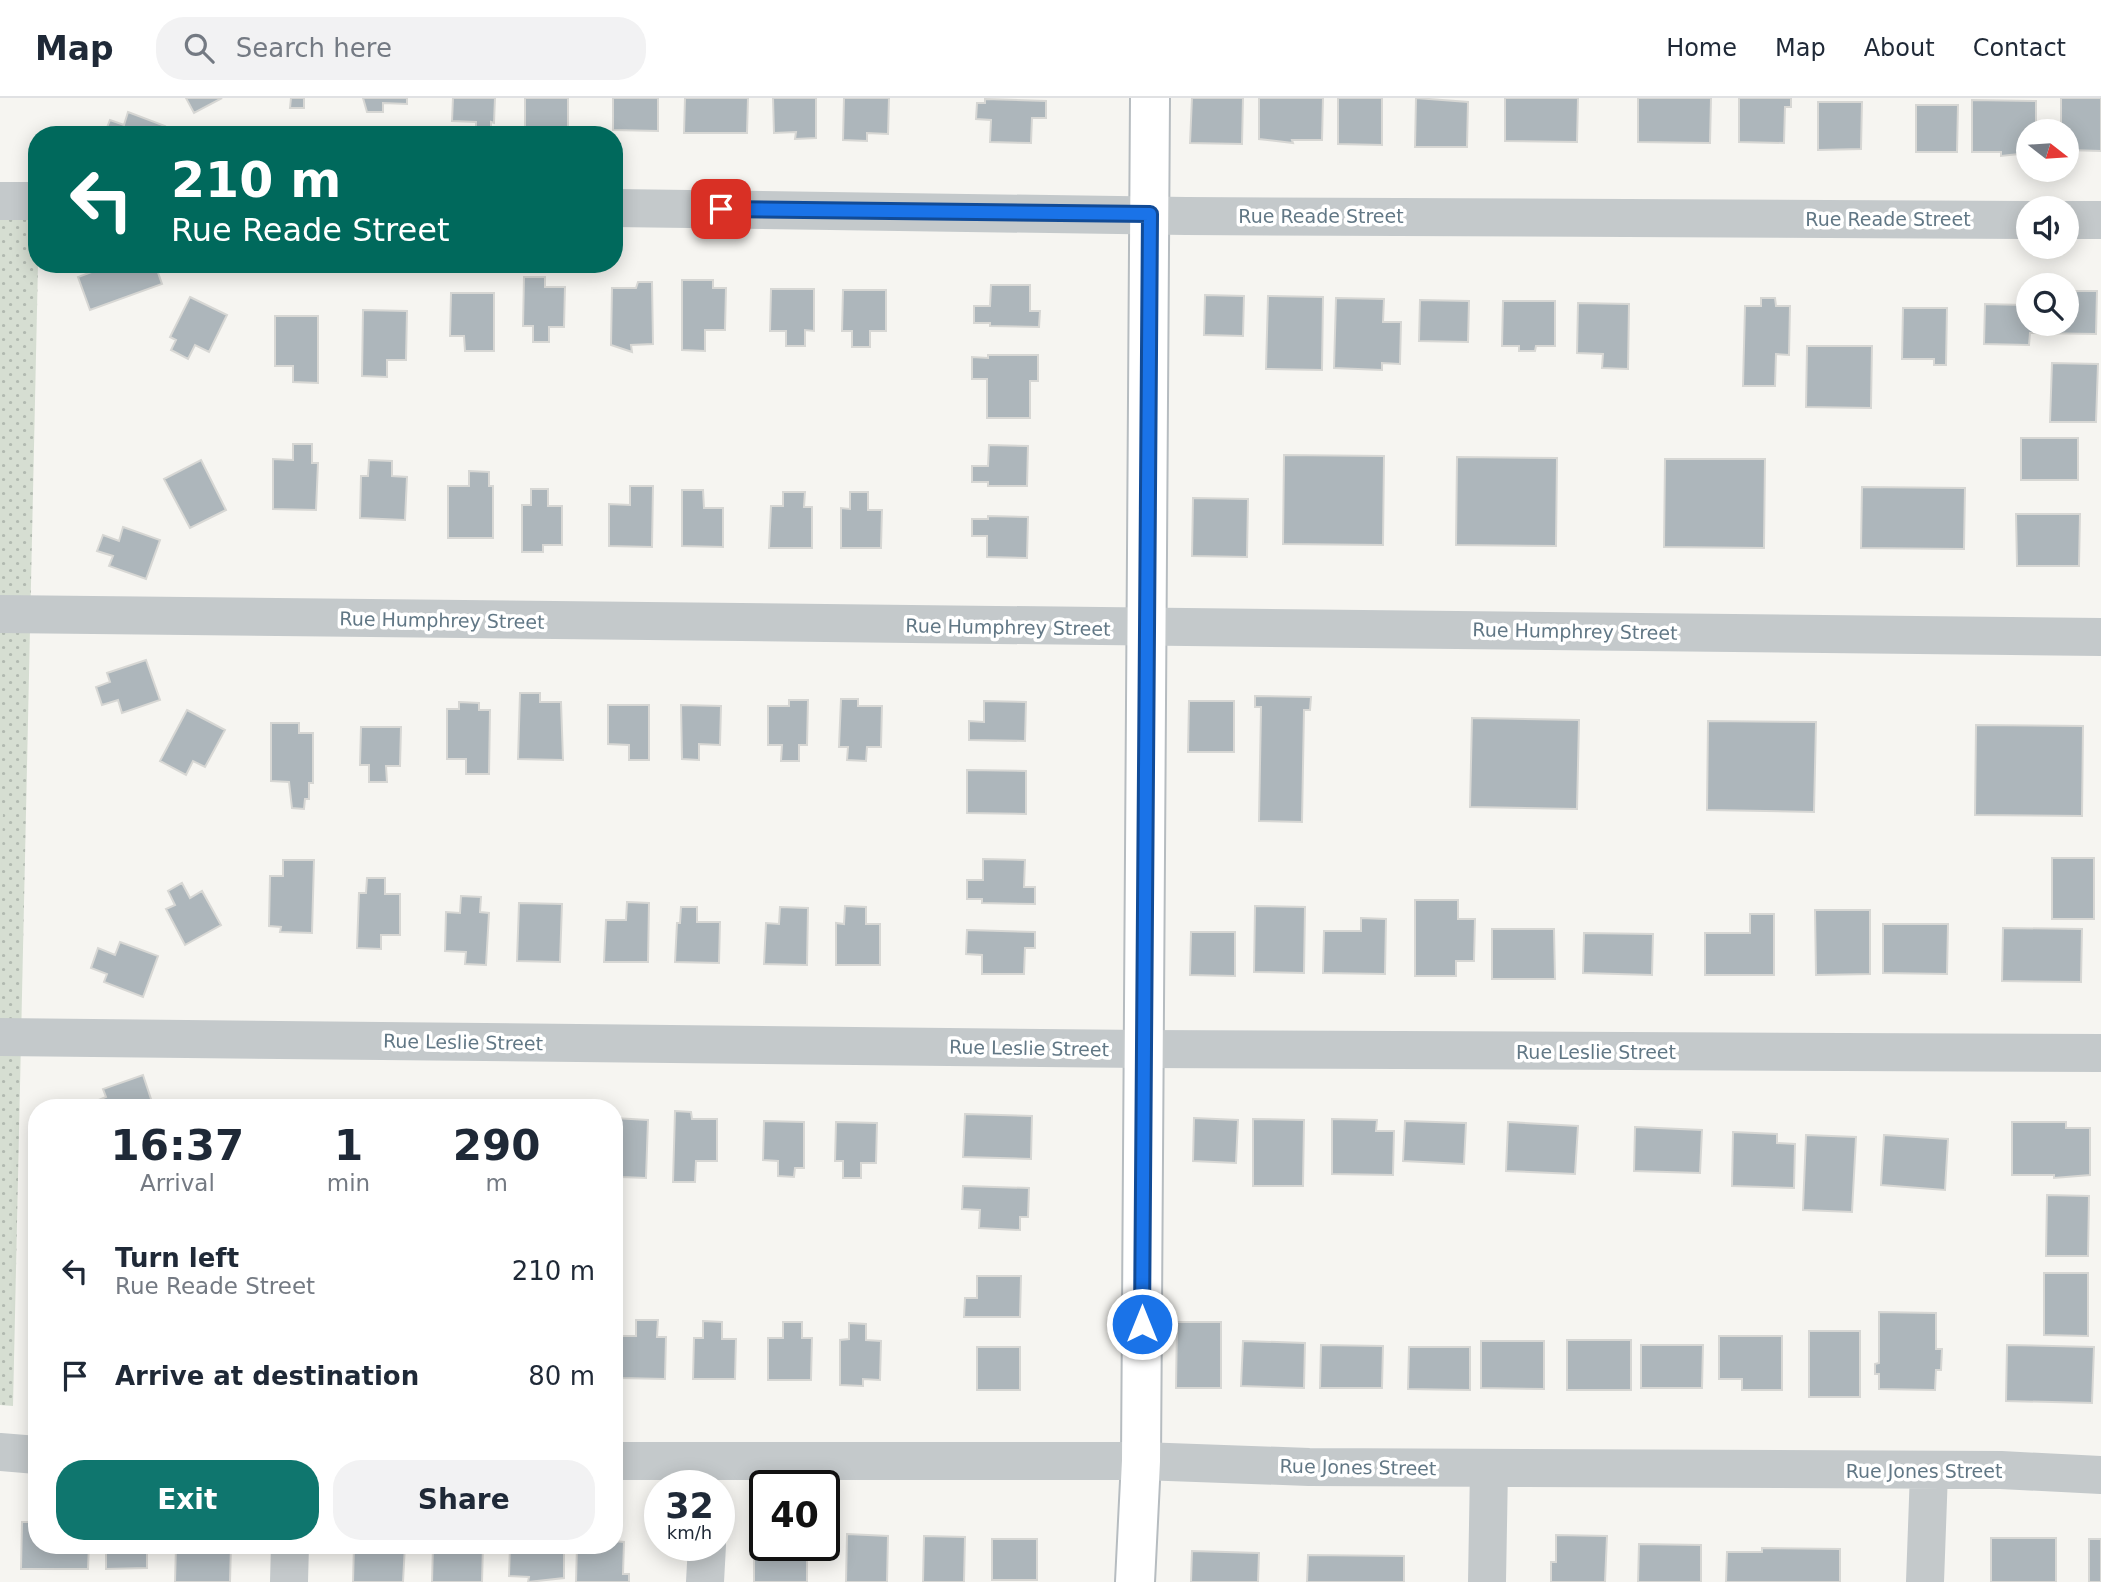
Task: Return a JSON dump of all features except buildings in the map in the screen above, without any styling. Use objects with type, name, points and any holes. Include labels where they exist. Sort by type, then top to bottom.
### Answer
[{"type":"street","points":[[1135,1582],[1141,1461],[1150,98]]},
{"type":"street","points":[[0,201],[28,201]]},
{"type":"street","name":"Rue Reade Street","points":[[623,208],[2016,220]]},
{"type":"street","points":[[2079,220],[2101,220]]},
{"type":"street","name":"Rue Humphrey Street","points":[[0,614],[2101,637]]},
{"type":"street","name":"Rue Leslie Street","points":[[0,1037],[1144,1049],[2101,1053]]},
{"type":"street","points":[[0,1452],[28,1454]]},
{"type":"street","name":"Rue Jones Street","points":[[724,1470],[760,1460],[1141,1461],[1489,1468],[1929,1472],[2001,1470],[2101,1475]]},
{"type":"street","name":"Rue Jones Street","points":[[623,1462],[680,1470]]},
{"type":"street","points":[[1487,1582],[1489,1468]]},
{"type":"street","points":[[1925,1582],[1929,1472]]},
{"type":"street","points":[[289,1582],[290,1554]]},
{"type":"street","points":[[705,1582],[706,1561]]},
{"type":"shaded area","points":[[0,216],[28,217],[28,273],[38,273],[13,1406],[0,1405]]},
{"type":"shaded area","points":[[0,807],[3,808],[0,967]]},
{"type":"route","points":[[721,209],[1150,214],[1142,1324]]}]
